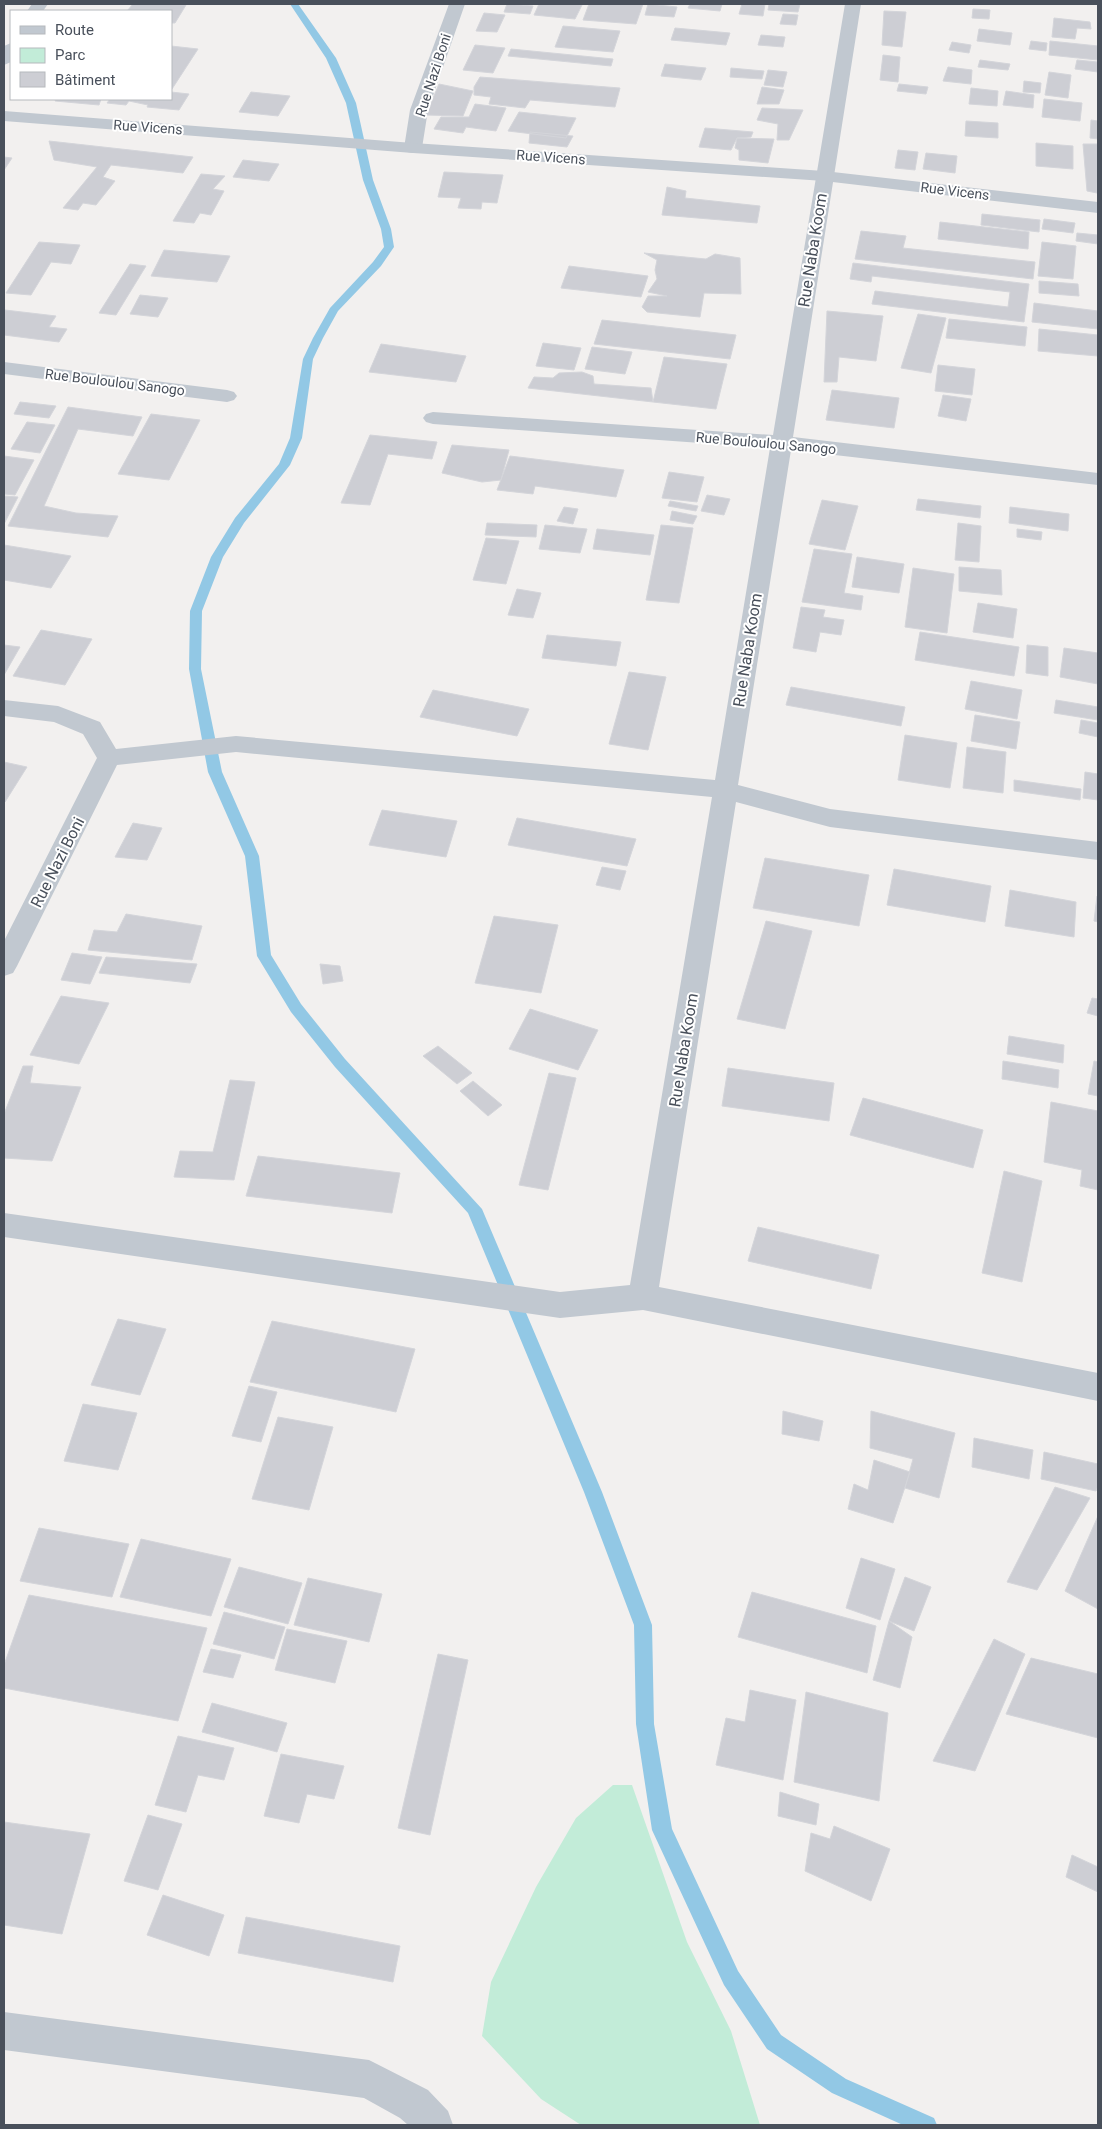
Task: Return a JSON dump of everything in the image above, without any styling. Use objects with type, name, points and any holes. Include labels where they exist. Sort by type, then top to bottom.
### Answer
[{"type":"street","name":"Rue Nazi Boni","points":[[414,148],[419,110],[457,4]]},
{"type":"street","name":"Rue Naba Koom","points":[[643,1297],[780,442],[853,4]]},
{"type":"street","name":"Rue Vicens","points":[[4,116],[414,148],[824,176],[1098,208]]},
{"type":"street","name":"Rue Bouloulou Sanogo","points":[[4,368],[227,396]]},
{"type":"street","name":"Rue Bouloulou Sanogo","points":[[433,418],[780,442],[1098,479]]},
{"type":"street","points":[[4,708],[58,714],[92,728],[109,758],[236,744],[724,790],[830,818],[1098,851]]},
{"type":"street","name":"Rue Nazi Boni","points":[[4,966],[109,758]]},
{"type":"street","points":[[4,1224],[560,1305],[643,1297],[1098,1387]]},
{"type":"street","points":[[4,2031],[369,2079],[414,2104],[434,2125]]},
{"type":"green space","points":[[613,1785],[632,1785],[687,1942],[731,2031],[760,2125],[581,2125],[541,2099],[482,2036],[491,1982],[536,1887],[576,1818]]},
{"type":"building","points":[[133,4],[186,5],[175,23],[172,23],[172,10],[128,10]]},
{"type":"building","points":[[507,4],[533,6],[530,14],[504,12]]},
{"type":"building","points":[[539,4],[582,5],[575,19],[534,15]]},
{"type":"building","points":[[589,4],[643,4],[636,24],[583,20]]},
{"type":"building","points":[[648,4],[677,7],[674,17],[645,15]]},
{"type":"building","points":[[690,4],[722,4],[720,11],[688,8]]},
{"type":"building","points":[[742,4],[765,4],[763,16],[739,14]]},
{"type":"building","points":[[769,4],[800,4],[798,12],[768,10]]},
{"type":"building","points":[[973,9],[990,10],[989,19],[972,18]]},
{"type":"building","points":[[884,11],[906,12],[902,47],[882,45]]},
{"type":"building","points":[[484,13],[505,15],[497,32],[476,31]]},
{"type":"building","points":[[783,14],[798,15],[796,25],[780,24]]},
{"type":"building","points":[[1054,18],[1090,22],[1091,29],[1077,28],[1075,39],[1052,37]]},
{"type":"building","points":[[563,26],[620,31],[613,52],[555,47]]},
{"type":"building","points":[[675,28],[730,33],[726,45],[671,40]]},
{"type":"building","points":[[979,29],[1012,33],[1010,45],[977,41]]},
{"type":"building","points":[[761,35],[785,37],[783,47],[758,45]]},
{"type":"building","points":[[1031,41],[1047,43],[1046,51],[1029,49]]},
{"type":"building","points":[[1050,41],[1098,46],[1098,60],[1049,55]]},
{"type":"building","points":[[952,42],[971,45],[969,53],[949,50]]},
{"type":"building","points":[[475,45],[505,48],[493,73],[463,70]]},
{"type":"building","points":[[172,46],[198,49],[172,89]]},
{"type":"building","points":[[511,49],[613,59],[611,66],[508,56]]},
{"type":"building","points":[[883,55],[900,57],[898,82],[880,80]]},
{"type":"building","points":[[980,60],[1010,64],[1008,70],[978,67]]},
{"type":"building","points":[[1077,60],[1098,62],[1098,72],[1075,69]]},
{"type":"building","points":[[665,64],[706,68],[701,80],[661,76]]},
{"type":"building","points":[[948,67],[972,70],[971,84],[943,81]]},
{"type":"building","points":[[731,68],[764,71],[762,79],[730,77]]},
{"type":"building","points":[[768,70],[787,72],[783,87],[764,85]]},
{"type":"building","points":[[1049,72],[1071,75],[1068,98],[1045,95]]},
{"type":"building","points":[[480,77],[620,88],[615,107],[530,100],[525,108],[489,104],[491,97],[474,95],[474,87]]},
{"type":"building","points":[[1024,81],[1041,83],[1040,93],[1023,92]]},
{"type":"building","points":[[439,84],[473,91],[463,116],[426,115]]},
{"type":"building","points":[[899,84],[928,87],[926,94],[897,91]]},
{"type":"building","points":[[762,87],[784,90],[779,104],[757,104]]},
{"type":"building","points":[[971,88],[998,91],[997,106],[969,104]]},
{"type":"building","points":[[1006,91],[1034,95],[1033,108],[1003,105]]},
{"type":"building","points":[[172,92],[189,94],[179,110],[147,107],[148,105],[129,101],[126,105],[107,103],[109,100],[172,100]]},
{"type":"building","points":[[251,92],[290,96],[278,116],[239,112]]},
{"type":"building","points":[[1044,99],[1082,103],[1080,121],[1042,117]]},
{"type":"building","points":[[56,100],[101,100],[99,105]]},
{"type":"building","points":[[475,104],[506,108],[496,131],[466,127],[463,133],[434,129],[441,117],[469,117]]},
{"type":"building","points":[[762,108],[803,110],[789,140],[777,140],[778,124],[757,120]]},
{"type":"building","points":[[519,112],[576,118],[566,138],[508,131]]},
{"type":"building","points":[[1091,120],[1098,121],[1098,139],[1090,138]]},
{"type":"building","points":[[966,121],[998,123],[998,138],[965,136]]},
{"type":"building","points":[[705,128],[753,132],[751,137],[737,138],[731,150],[699,147]]},
{"type":"building","points":[[530,132],[573,136],[567,147],[529,143]]},
{"type":"building","points":[[737,138],[774,139],[768,163],[739,160],[739,150],[735,148]]},
{"type":"building","points":[[49,141],[193,157],[183,173],[111,165],[103,177],[115,181],[96,205],[83,203],[78,210],[63,208],[97,167],[54,160]]},
{"type":"building","points":[[1036,143],[1073,146],[1073,169],[1036,166]]},
{"type":"building","points":[[1083,144],[1098,144],[1097,193],[1087,191]]},
{"type":"building","points":[[898,150],[918,152],[915,170],[895,168]]},
{"type":"building","points":[[926,153],[957,156],[955,173],[923,169]]},
{"type":"building","points":[[4,157],[12,158],[4,170]]},
{"type":"building","points":[[243,160],[279,164],[269,181],[233,177]]},
{"type":"building","points":[[444,172],[503,175],[497,203],[482,202],[481,209],[458,208],[461,198],[438,197]]},
{"type":"building","points":[[201,174],[225,176],[213,189],[224,191],[211,215],[200,213],[194,223],[173,221]]},
{"type":"building","points":[[667,187],[686,191],[685,198],[760,206],[757,223],[662,215]]},
{"type":"building","points":[[982,214],[1040,220],[1039,232],[981,225]]},
{"type":"building","points":[[1044,219],[1075,223],[1073,233],[1042,229]]},
{"type":"building","points":[[940,222],[1029,232],[1028,249],[938,239]]},
{"type":"building","points":[[861,231],[906,236],[903,248],[1035,262],[1033,279],[855,259]]},
{"type":"building","points":[[1077,233],[1098,235],[1098,244],[1076,241]]},
{"type":"building","points":[[39,242],[80,245],[71,264],[51,262],[31,295],[6,293]]},
{"type":"building","points":[[1042,242],[1076,246],[1073,279],[1038,276]]},
{"type":"building","points":[[164,250],[230,256],[217,282],[151,276]]},
{"type":"building","points":[[644,253],[706,259],[715,254],[740,258],[741,294],[704,293],[700,317],[647,312],[642,307],[648,296],[667,296],[648,292],[657,279],[655,270],[657,260]]},
{"type":"building","points":[[853,263],[1029,284],[1024,322],[872,304],[875,291],[1008,307],[1010,292],[872,276],[871,282],[850,279]]},
{"type":"building","points":[[130,264],[146,266],[116,315],[99,313]]},
{"type":"building","points":[[569,266],[648,276],[641,297],[561,288]]},
{"type":"building","points":[[1039,281],[1078,284],[1079,296],[1039,293]]},
{"type":"building","points":[[140,295],[168,298],[158,317],[130,314]]},
{"type":"building","points":[[1034,303],[1098,311],[1098,329],[1032,322]]},
{"type":"building","points":[[5,310],[56,316],[49,327],[67,329],[59,342],[4,335]]},
{"type":"building","points":[[827,311],[883,316],[876,361],[839,357],[837,382],[824,382]]},
{"type":"building","points":[[918,314],[946,318],[931,373],[901,368]]},
{"type":"building","points":[[949,319],[1027,327],[1025,346],[946,338]]},
{"type":"building","points":[[602,320],[736,335],[730,359],[594,344]]},
{"type":"building","points":[[1039,329],[1098,335],[1098,356],[1038,351]]},
{"type":"building","points":[[543,343],[581,348],[574,370],[536,366]]},
{"type":"building","points":[[381,344],[466,356],[456,382],[369,372]]},
{"type":"building","points":[[592,347],[632,352],[625,374],[585,369]]},
{"type":"building","points":[[664,357],[727,364],[716,409],[653,402]]},
{"type":"building","points":[[938,365],[975,369],[972,395],[935,391]]},
{"type":"building","points":[[582,372],[593,376],[594,384],[651,388],[653,402],[528,388],[534,377],[553,378],[559,373]]},
{"type":"building","points":[[832,390],[899,398],[894,428],[826,420]]},
{"type":"building","points":[[943,395],[971,399],[966,421],[938,416]]},
{"type":"building","points":[[20,402],[56,406],[49,418],[14,414]]},
{"type":"building","points":[[68,407],[142,417],[133,436],[78,429],[44,506],[76,513],[118,516],[108,537],[8,526]]},
{"type":"building","points":[[151,414],[200,420],[169,480],[118,474]]},
{"type":"building","points":[[27,422],[55,425],[40,453],[11,449]]},
{"type":"building","points":[[370,435],[437,442],[432,459],[388,454],[370,505],[341,503]]},
{"type":"building","points":[[452,445],[509,450],[501,480],[482,482],[442,473]]},
{"type":"building","points":[[4,456],[34,460],[15,495],[4,494]]},
{"type":"building","points":[[510,456],[624,470],[616,497],[535,486],[533,494],[497,490]]},
{"type":"building","points":[[669,472],[704,477],[697,502],[662,498]]},
{"type":"building","points":[[707,495],[730,499],[724,515],[701,511]]},
{"type":"building","points":[[4,496],[18,497],[4,524]]},
{"type":"building","points":[[918,499],[981,506],[980,518],[916,510]]},
{"type":"building","points":[[822,500],[858,506],[845,550],[809,544]]},
{"type":"building","points":[[670,501],[698,506],[696,511],[668,506]]},
{"type":"building","points":[[564,507],[578,509],[573,524],[557,521]]},
{"type":"building","points":[[1010,507],[1069,514],[1068,531],[1009,523]]},
{"type":"building","points":[[672,511],[697,516],[693,524],[670,520]]},
{"type":"building","points":[[487,523],[537,525],[536,537],[485,535]]},
{"type":"building","points":[[958,523],[981,526],[979,562],[955,560]]},
{"type":"building","points":[[545,525],[587,529],[580,553],[539,549]]},
{"type":"building","points":[[661,525],[693,528],[679,603],[646,600]]},
{"type":"building","points":[[597,529],[654,535],[650,555],[593,549]]},
{"type":"building","points":[[1017,529],[1042,532],[1041,540],[1017,537]]},
{"type":"building","points":[[486,538],[519,541],[506,584],[473,580]]},
{"type":"building","points":[[4,545],[71,556],[51,588],[4,580]]},
{"type":"building","points":[[814,549],[852,554],[844,593],[863,596],[861,610],[802,602]]},
{"type":"building","points":[[857,557],[904,564],[899,593],[852,587]]},
{"type":"building","points":[[959,567],[1001,570],[1002,595],[959,591]]},
{"type":"building","points":[[913,568],[954,574],[947,633],[905,627]]},
{"type":"building","points":[[517,589],[541,593],[533,618],[508,615]]},
{"type":"building","points":[[978,603],[1017,609],[1013,638],[973,632]]},
{"type":"building","points":[[801,607],[825,610],[823,617],[844,620],[841,635],[820,632],[816,652],[793,648]]},
{"type":"building","points":[[41,630],[92,639],[65,685],[13,676]]},
{"type":"building","points":[[920,632],[1019,647],[1014,676],[915,660]]},
{"type":"building","points":[[547,635],[621,642],[616,666],[542,658]]},
{"type":"building","points":[[4,645],[20,647],[4,675]]},
{"type":"building","points":[[1027,645],[1048,647],[1048,676],[1026,673]]},
{"type":"building","points":[[1064,648],[1098,653],[1098,684],[1060,677]]},
{"type":"building","points":[[629,672],[666,677],[648,750],[609,744]]},
{"type":"building","points":[[971,681],[1022,690],[1017,719],[965,709]]},
{"type":"building","points":[[791,687],[905,707],[901,726],[786,705]]},
{"type":"building","points":[[433,690],[529,709],[517,736],[420,717]]},
{"type":"building","points":[[1056,700],[1098,707],[1098,720],[1054,713]]},
{"type":"building","points":[[975,715],[1020,722],[1016,749],[971,741]]},
{"type":"building","points":[[1081,720],[1098,723],[1098,737],[1079,733]]},
{"type":"building","points":[[905,735],[957,743],[950,788],[898,780]]},
{"type":"building","points":[[967,747],[1006,752],[1003,793],[963,788]]},
{"type":"building","points":[[4,762],[27,767],[5,802],[4,802]]},
{"type":"building","points":[[1085,772],[1098,774],[1098,800],[1083,798]]},
{"type":"building","points":[[1014,780],[1081,789],[1080,800],[1014,791]]},
{"type":"building","points":[[382,810],[457,821],[446,857],[369,845]]},
{"type":"building","points":[[517,818],[636,839],[627,866],[508,845]]},
{"type":"building","points":[[133,823],[162,828],[147,860],[115,857]]},
{"type":"building","points":[[765,858],[869,875],[859,926],[753,908]]},
{"type":"building","points":[[602,867],[626,871],[620,890],[596,885]]},
{"type":"building","points":[[894,869],[991,886],[985,922],[887,905]]},
{"type":"building","points":[[1010,890],[1076,902],[1074,937],[1005,926]]},
{"type":"building","points":[[1098,896],[1098,922],[1094,921]]},
{"type":"building","points":[[126,914],[202,926],[192,960],[88,950],[94,930],[117,932]]},
{"type":"building","points":[[494,916],[558,925],[541,993],[475,983]]},
{"type":"building","points":[[766,921],[812,931],[785,1029],[737,1019]]},
{"type":"building","points":[[72,953],[102,957],[90,984],[61,980]]},
{"type":"building","points":[[106,957],[197,964],[190,983],[99,973]]},
{"type":"building","points":[[320,964],[340,966],[343,981],[323,984]]},
{"type":"building","points":[[61,996],[109,1003],[79,1064],[30,1055]]},
{"type":"building","points":[[1092,998],[1098,999],[1098,1016],[1087,1013]]},
{"type":"building","points":[[530,1009],[598,1030],[578,1070],[509,1049]]},
{"type":"building","points":[[1009,1036],[1064,1045],[1063,1063],[1007,1054]]},
{"type":"building","points":[[438,1046],[472,1073],[457,1084],[423,1056]]},
{"type":"building","points":[[1003,1061],[1059,1070],[1058,1088],[1002,1079]]},
{"type":"building","points":[[1094,1061],[1098,1062],[1098,1096],[1088,1094]]},
{"type":"building","points":[[23,1066],[33,1066],[30,1083],[81,1087],[52,1161],[4,1158],[4,1114]]},
{"type":"building","points":[[728,1068],[834,1083],[829,1121],[722,1106]]},
{"type":"building","points":[[549,1073],[576,1078],[548,1190],[519,1185]]},
{"type":"building","points":[[230,1080],[255,1082],[234,1180],[174,1177],[180,1151],[213,1152]]},
{"type":"building","points":[[473,1081],[502,1105],[488,1116],[460,1091]]},
{"type":"building","points":[[863,1098],[983,1130],[973,1168],[850,1135]]},
{"type":"building","points":[[1051,1102],[1098,1111],[1098,1190],[1080,1186],[1082,1170],[1044,1162]]},
{"type":"building","points":[[258,1156],[400,1173],[392,1213],[246,1196]]},
{"type":"building","points":[[1004,1171],[1042,1181],[1022,1282],[982,1273]]},
{"type":"building","points":[[758,1227],[879,1255],[871,1289],[748,1261]]},
{"type":"building","points":[[118,1319],[166,1329],[140,1395],[91,1385]]},
{"type":"building","points":[[272,1321],[415,1349],[396,1412],[250,1382]]},
{"type":"building","points":[[249,1386],[277,1392],[261,1442],[232,1436]]},
{"type":"building","points":[[83,1404],[137,1413],[118,1470],[64,1461]]},
{"type":"building","points":[[783,1411],[823,1421],[819,1441],[782,1434]]},
{"type":"building","points":[[871,1411],[955,1433],[939,1498],[905,1488],[913,1459],[870,1448]]},
{"type":"building","points":[[278,1417],[333,1427],[309,1510],[252,1499]]},
{"type":"building","points":[[974,1438],[1033,1450],[1029,1479],[972,1467]]},
{"type":"building","points":[[1044,1452],[1098,1464],[1098,1486],[1096,1491],[1041,1479]]},
{"type":"building","points":[[874,1460],[910,1472],[893,1523],[848,1509],[854,1484],[868,1490]]},
{"type":"building","points":[[1055,1487],[1090,1498],[1037,1590],[1007,1582]]},
{"type":"building","points":[[1098,1516],[1098,1609],[1065,1591]]},
{"type":"building","points":[[39,1528],[129,1544],[112,1597],[20,1581]]},
{"type":"building","points":[[141,1539],[231,1559],[211,1616],[120,1597]]},
{"type":"building","points":[[861,1558],[895,1569],[880,1620],[846,1608]]},
{"type":"building","points":[[239,1567],[302,1583],[288,1624],[224,1607]]},
{"type":"building","points":[[905,1577],[931,1587],[914,1631],[889,1621]]},
{"type":"building","points":[[308,1578],[382,1594],[369,1642],[294,1625]]},
{"type":"building","points":[[752,1592],[876,1626],[867,1673],[738,1637]]},
{"type":"building","points":[[29,1595],[207,1628],[178,1721],[4,1688],[4,1665]]},
{"type":"building","points":[[224,1612],[285,1627],[274,1659],[213,1644]]},
{"type":"building","points":[[889,1621],[912,1637],[900,1688],[873,1680]]},
{"type":"building","points":[[287,1629],[347,1641],[335,1683],[275,1670]]},
{"type":"building","points":[[994,1639],[1025,1654],[975,1771],[933,1761]]},
{"type":"building","points":[[211,1649],[241,1655],[233,1678],[203,1672]]},
{"type":"building","points":[[438,1654],[468,1660],[430,1835],[398,1828]]},
{"type":"building","points":[[1031,1658],[1098,1674],[1098,1738],[1006,1714]]},
{"type":"building","points":[[750,1690],[796,1700],[783,1780],[716,1765],[726,1718],[745,1722]]},
{"type":"building","points":[[806,1692],[888,1713],[879,1801],[794,1782]]},
{"type":"building","points":[[212,1703],[287,1723],[277,1752],[202,1732]]},
{"type":"building","points":[[178,1736],[234,1748],[224,1780],[198,1775],[186,1812],[155,1805]]},
{"type":"building","points":[[281,1754],[344,1766],[334,1799],[307,1794],[299,1823],[264,1816]]},
{"type":"building","points":[[780,1792],[819,1804],[816,1825],[778,1816]]},
{"type":"building","points":[[148,1815],[182,1824],[158,1890],[124,1881]]},
{"type":"building","points":[[4,1822],[90,1834],[62,1934],[4,1925]]},
{"type":"building","points":[[834,1826],[890,1849],[871,1901],[805,1871],[811,1833],[830,1839]]},
{"type":"building","points":[[1072,1855],[1098,1867],[1098,1892],[1066,1877]]},
{"type":"building","points":[[163,1895],[224,1915],[209,1956],[147,1935]]},
{"type":"building","points":[[246,1917],[400,1946],[393,1982],[238,1953]]},
{"type":"waterway","points":[[294,4],[331,58],[351,103],[368,180],[386,229],[389,247],[377,264],[334,310],[318,338],[308,359],[296,438],[284,465],[239,521],[217,557],[196,611],[195,669],[215,772],[252,856],[264,956],[296,1008],[340,1063],[474,1209],[593,1492],[643,1625],[645,1724],[662,1830],[731,1978],[774,2042],[839,2086],[927,2125]]}]
